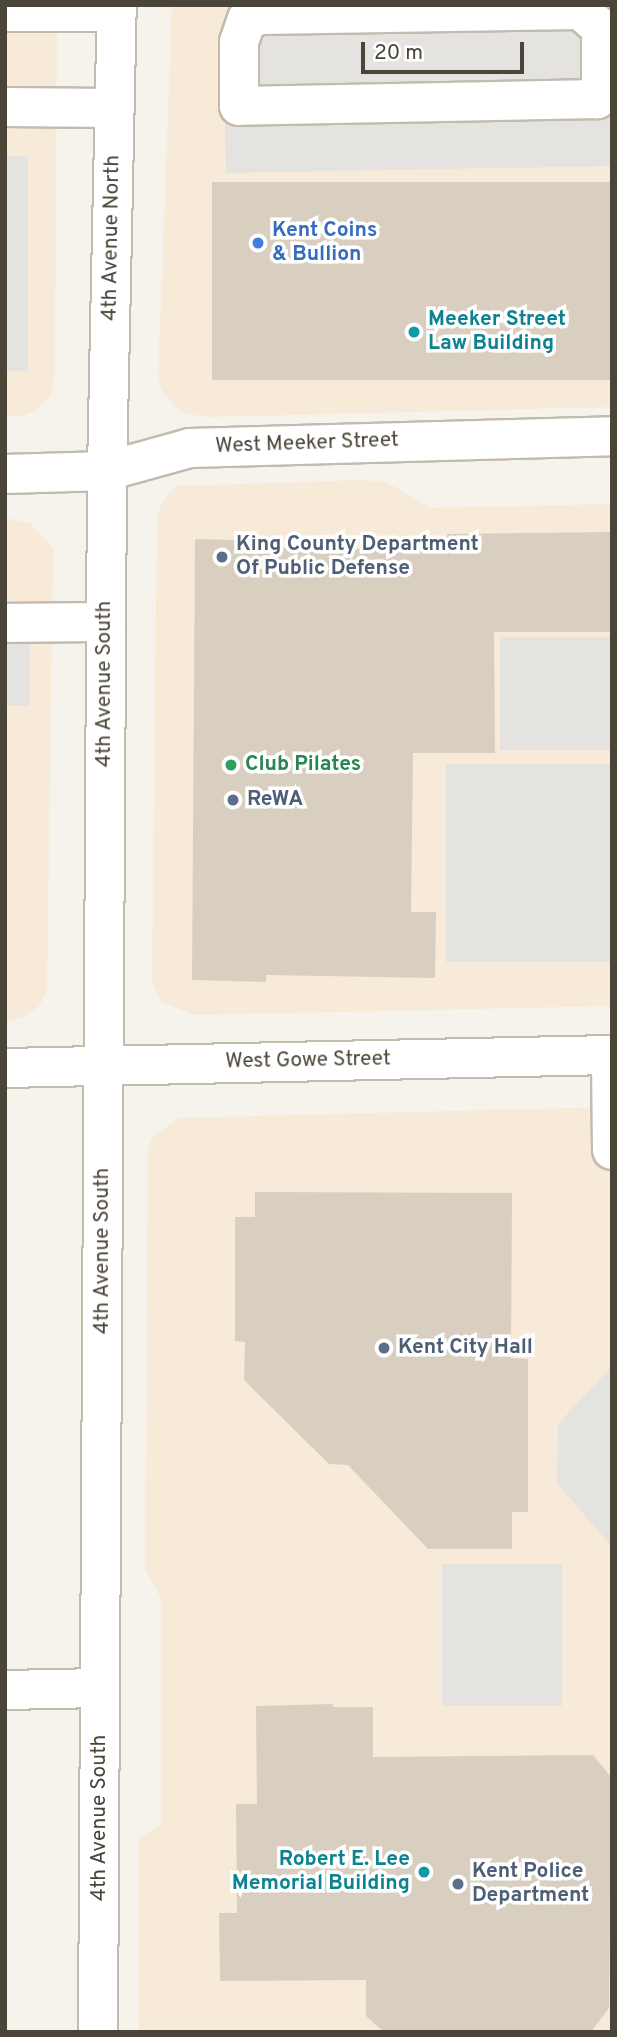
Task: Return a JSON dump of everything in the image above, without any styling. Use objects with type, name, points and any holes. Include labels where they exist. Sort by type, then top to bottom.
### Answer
[{"type":"street","points":[[5,12],[117,8]]},
{"type":"street","name":"4th Avenue North","points":[[107,471],[117,8]]},
{"type":"street","points":[[333,9],[580,10],[601,28],[601,85],[597,99],[239,106],[239,42],[247,19],[262,15],[333,9]]},
{"type":"street","points":[[5,107],[114,107]]},
{"type":"street","name":"West Meeker Street","points":[[5,474],[107,471],[190,448],[612,436]]},
{"type":"street","name":"4th Avenue South","points":[[98,2032],[107,471]]},
{"type":"street","points":[[5,623],[106,622]]},
{"type":"street","points":[[611,1055],[612,1150]]},
{"type":"street","name":"West Gowe Street","points":[[5,1068],[611,1055]]},
{"type":"street","points":[[5,1690],[100,1689]]},
{"type":"shaded area","points":[[5,5],[57,5],[55,376],[50,397],[36,410],[23,416],[5,416]]},
{"type":"shaded area","points":[[172,5],[612,5],[612,407],[210,417],[186,414],[174,406],[162,391],[158,379]]},
{"type":"shaded area","points":[[238,5],[608,5],[612,166],[226,173],[223,21]]},
{"type":"shaded area","points":[[5,156],[28,156],[28,371],[5,371]]},
{"type":"shaded area","points":[[361,480],[386,482],[431,508],[612,504],[612,1006],[195,1015],[161,1002],[152,982],[157,514],[166,496],[177,486]]},
{"type":"shaded area","points":[[5,518],[30,523],[53,548],[47,992],[39,1006],[26,1016],[5,1022]]},
{"type":"shaded area","points":[[5,606],[30,606],[30,706],[5,706]]},
{"type":"shaded area","points":[[500,637],[612,637],[612,750],[500,750]]},
{"type":"shaded area","points":[[446,764],[612,764],[612,962],[446,962]]},
{"type":"shaded area","points":[[612,1107],[612,2032],[139,2032],[139,1838],[161,1824],[161,1598],[145,1570],[148,1149],[153,1136],[179,1118]]},
{"type":"shaded area","points":[[612,1366],[612,1547],[557,1483],[558,1424]]},
{"type":"shaded area","points":[[442,1564],[562,1564],[562,1706],[442,1706]]},
{"type":"building","name":"Meeker Street Law Building","points":[[212,182],[612,182],[612,380],[212,380]]},
{"type":"building","points":[[612,532],[612,632],[494,632],[495,753],[413,753],[411,912],[436,912],[435,978],[266,975],[266,982],[192,980],[195,539],[273,541],[274,548],[439,550],[439,539],[447,539],[447,534]]},
{"type":"building","points":[[255,1192],[512,1193],[511,1358],[528,1359],[528,1512],[512,1512],[512,1549],[428,1549],[348,1465],[329,1464],[244,1380],[245,1342],[235,1341],[235,1217],[255,1217]]},
{"type":"building","name":"Robert E. Lee Memorial Building","points":[[333,1704],[333,1707],[373,1707],[373,1757],[593,1755],[611,1777],[609,2008],[591,2032],[384,2032],[366,2016],[366,1980],[220,1981],[219,1913],[237,1913],[236,1804],[257,1804],[256,1706]]},
{"type":"place","name":"Kent Coins & Bullion","points":[[258,243]]},
{"type":"place","name":"Meeker Street Law Building","points":[[414,332]]},
{"type":"place","name":"King County Department Of Public Defense","points":[[222,557]]},
{"type":"place","name":"Club Pilates","points":[[231,765]]},
{"type":"place","name":"ReWA","points":[[233,800]]},
{"type":"place","name":"Kent City Hall","points":[[384,1348]]},
{"type":"place","name":"Robert E. Lee Memorial Building","points":[[424,1872]]},
{"type":"place","name":"Kent Police Department","points":[[458,1884]]}]
